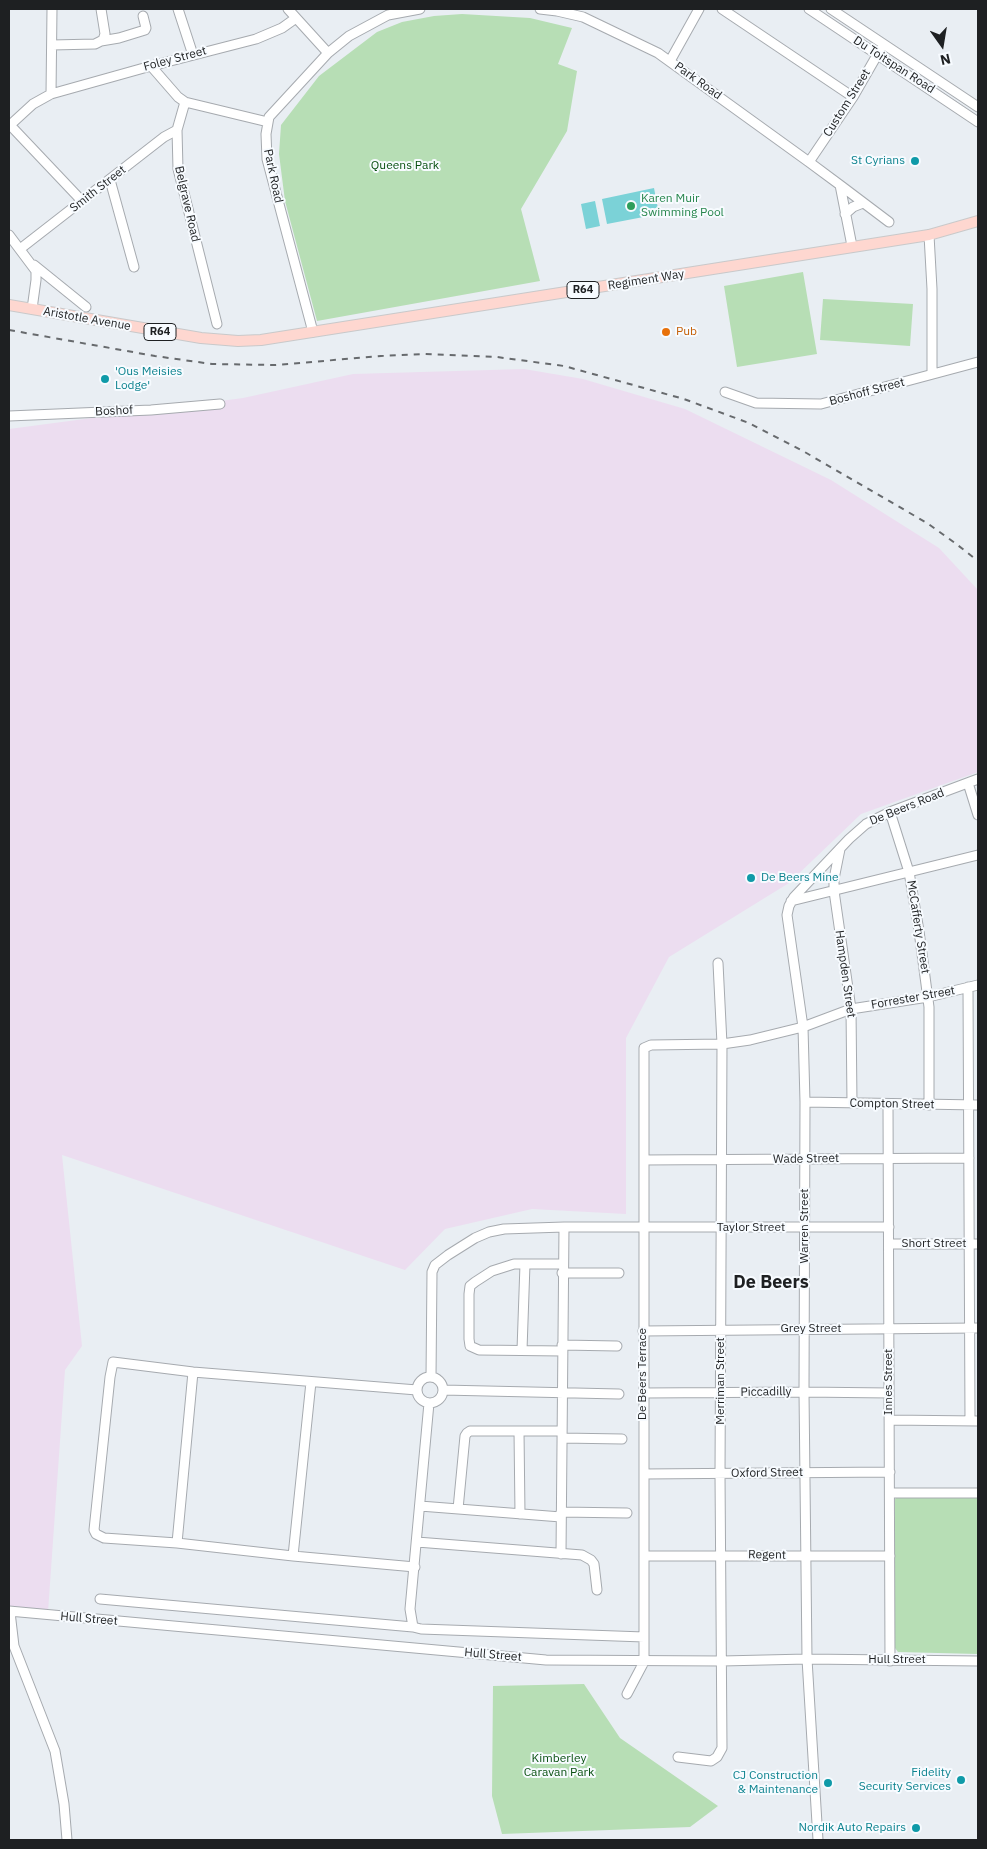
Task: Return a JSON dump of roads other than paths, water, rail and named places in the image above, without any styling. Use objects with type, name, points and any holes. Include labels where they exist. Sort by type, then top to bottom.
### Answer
[{"type":"main road","name":"Regiment Way","points":[[313,332],[929,235],[978,221]]},
{"type":"main road","name":"Aristotle Avenue","points":[[9,305],[218,340],[261,340],[313,332]]},
{"type":"street","points":[[51,94],[52,9]]},
{"type":"street","points":[[100,42],[105,37],[101,9]]},
{"type":"street","points":[[178,9],[193,54]]},
{"type":"street","points":[[151,66],[178,97],[185,102],[268,122],[271,114],[328,53],[353,34],[388,15],[420,9]]},
{"type":"street","name":"Park Road","points":[[540,9],[574,12],[670,60],[889,222]]},
{"type":"street","points":[[670,60],[699,9]]},
{"type":"street","points":[[722,9],[853,97]]},
{"type":"street","name":"Du Toitspan Road","points":[[809,9],[978,122]]},
{"type":"street","name":"Du Toitspan Road","points":[[831,9],[978,107]]},
{"type":"street","points":[[292,12],[328,53]]},
{"type":"street","name":"Foley Street","points":[[9,125],[33,104],[51,94],[193,54],[267,36],[282,28],[292,12]]},
{"type":"street","points":[[52,45],[95,44],[145,30],[143,16]]},
{"type":"street","name":"Custom Street","points":[[809,162],[853,97],[884,44]]},
{"type":"street","name":"Belgrave Road","points":[[185,102],[176,130],[179,175],[217,324]]},
{"type":"street","name":"Park Road","points":[[268,122],[267,159],[313,332]]},
{"type":"street","points":[[9,125],[82,201]]},
{"type":"street","name":"Smith Street","points":[[20,249],[164,137],[176,130]]},
{"type":"street","points":[[110,180],[134,267]]},
{"type":"street","points":[[840,185],[852,246]]},
{"type":"street","points":[[845,214],[853,207],[863,203]]},
{"type":"street","points":[[9,235],[30,262],[37,275],[32,309]]},
{"type":"street","points":[[929,235],[932,281],[932,374]]},
{"type":"street","points":[[30,262],[86,307]]},
{"type":"street","name":"Boshoff Street","points":[[725,392],[756,403],[814,405],[828,403],[978,362]]},
{"type":"street","name":"Boshof","points":[[9,416],[151,410],[220,404]]},
{"type":"street","name":"De Beers Road","points":[[787,915],[791,901],[811,877],[866,824],[890,812],[978,779]]},
{"type":"street","points":[[968,783],[978,815]]},
{"type":"street","name":"McCafferty Street","points":[[890,812],[909,872],[928,997],[929,1105]]},
{"type":"street","name":"Hampden Street","points":[[841,847],[834,879],[834,891],[851,1009],[852,1103]]},
{"type":"street","points":[[791,901],[978,855]]},
{"type":"street","name":"Warren Street","points":[[787,915],[803,1027],[805,1102],[804,1392],[807,1659],[818,1840]]},
{"type":"street","name":"Merriman Street","points":[[678,1757],[706,1761],[714,1760],[720,1754],[722,1748],[720,1474],[723,1159],[722,1044],[718,963]]},
{"type":"street","name":"Forrester Street","points":[[644,1048],[651,1045],[722,1044],[750,1040],[803,1027],[851,1009],[928,997],[978,985]]},
{"type":"street","points":[[890,1420],[974,1421],[974,1244],[969,1158],[968,987]]},
{"type":"street","name":"De Beers Terrace","points":[[644,1048],[644,1637],[646,1660]]},
{"type":"street","name":"Compton Street","points":[[805,1102],[978,1105]]},
{"type":"street","name":"Innes Street","points":[[888,1104],[890,1661]]},
{"type":"street","name":"Wade Street","points":[[644,1160],[969,1158]]},
{"type":"street","points":[[561,1554],[562,1268],[564,1227]]},
{"type":"street","name":"Taylor Street","points":[[430,1377],[432,1272],[435,1265],[440,1259],[475,1238],[497,1230],[564,1227],[889,1227]]},
{"type":"street","name":"Short Street","points":[[889,1244],[974,1244]]},
{"type":"street","points":[[522,1350],[526,1264]]},
{"type":"street","points":[[617,1346],[479,1350],[470,1346],[469,1294],[470,1286],[486,1274],[508,1265],[526,1264],[619,1273]]},
{"type":"street","name":"Grey Street","points":[[643,1330],[974,1328]]},
{"type":"street","points":[[414,1567],[177,1543],[104,1538],[96,1534],[95,1524],[113,1362],[193,1372],[417,1390]]},
{"type":"street","points":[[177,1543],[193,1372]]},
{"type":"street","points":[[430,1377],[438,1379],[443,1390],[437,1401],[429,1403],[422,1400],[417,1390],[420,1382],[430,1377]]},
{"type":"street","points":[[293,1556],[311,1382]]},
{"type":"street","points":[[443,1390],[619,1394]]},
{"type":"street","name":"Piccadilly","points":[[644,1393],[890,1393]]},
{"type":"street","points":[[413,1627],[410,1609],[429,1403]]},
{"type":"street","points":[[518,1431],[520,1514]]},
{"type":"street","points":[[458,1509],[465,1436],[467,1433],[518,1431],[622,1439]]},
{"type":"street","name":"Oxford Street","points":[[644,1474],[890,1472]]},
{"type":"street","points":[[890,1494],[978,1493]]},
{"type":"street","points":[[420,1506],[520,1514],[627,1513]]},
{"type":"street","points":[[417,1542],[582,1555],[591,1560],[595,1569],[598,1590]]},
{"type":"street","name":"Regent","points":[[644,1556],[890,1556]]},
{"type":"street","name":"Hull Street","points":[[100,1599],[421,1629],[644,1637]]},
{"type":"street","points":[[9,1611],[14,1646],[55,1751],[64,1804],[66,1840]]},
{"type":"street","name":"Hull Street","points":[[9,1611],[546,1660],[722,1661],[807,1659],[978,1661]]},
{"type":"street","points":[[627,1694],[646,1660]]},
{"type":"water","name":"Karen Muir Swimming Pool","points":[[654,188],[659,214],[607,224],[602,199]]},
{"type":"water","points":[[595,201],[600,226],[586,229],[581,204]]},
{"type":"railway","points":[[9,330],[155,356],[212,364],[276,365],[425,354],[497,357],[564,366],[684,399],[749,423],[803,451],[927,523],[978,561]]},
{"type":"place","name":"St Cyrians","points":[[915,161]]},
{"type":"place","name":"Karen Muir Swimming Pool","points":[[631,206]]},
{"type":"place","name":"Pub","points":[[666,332]]},
{"type":"place","name":"'Ous Meisies Lodge'","points":[[105,379]]},
{"type":"place","name":"De Beers Mine","points":[[751,878]]},
{"type":"place","name":"Fidelity Security Services","points":[[961,1780]]},
{"type":"place","name":"CJ Construction & Maintenance","points":[[828,1783]]},
{"type":"place","name":"Nordik Auto Repairs","points":[[916,1828]]},
{"type":"district","name":"De Beers","points":[[771,1283]]},
{"type":"park label","name":"Queens Park","points":[[405,166]]},
{"type":"park label","name":"Kimberley Caravan Park","points":[[559,1766]]}]
